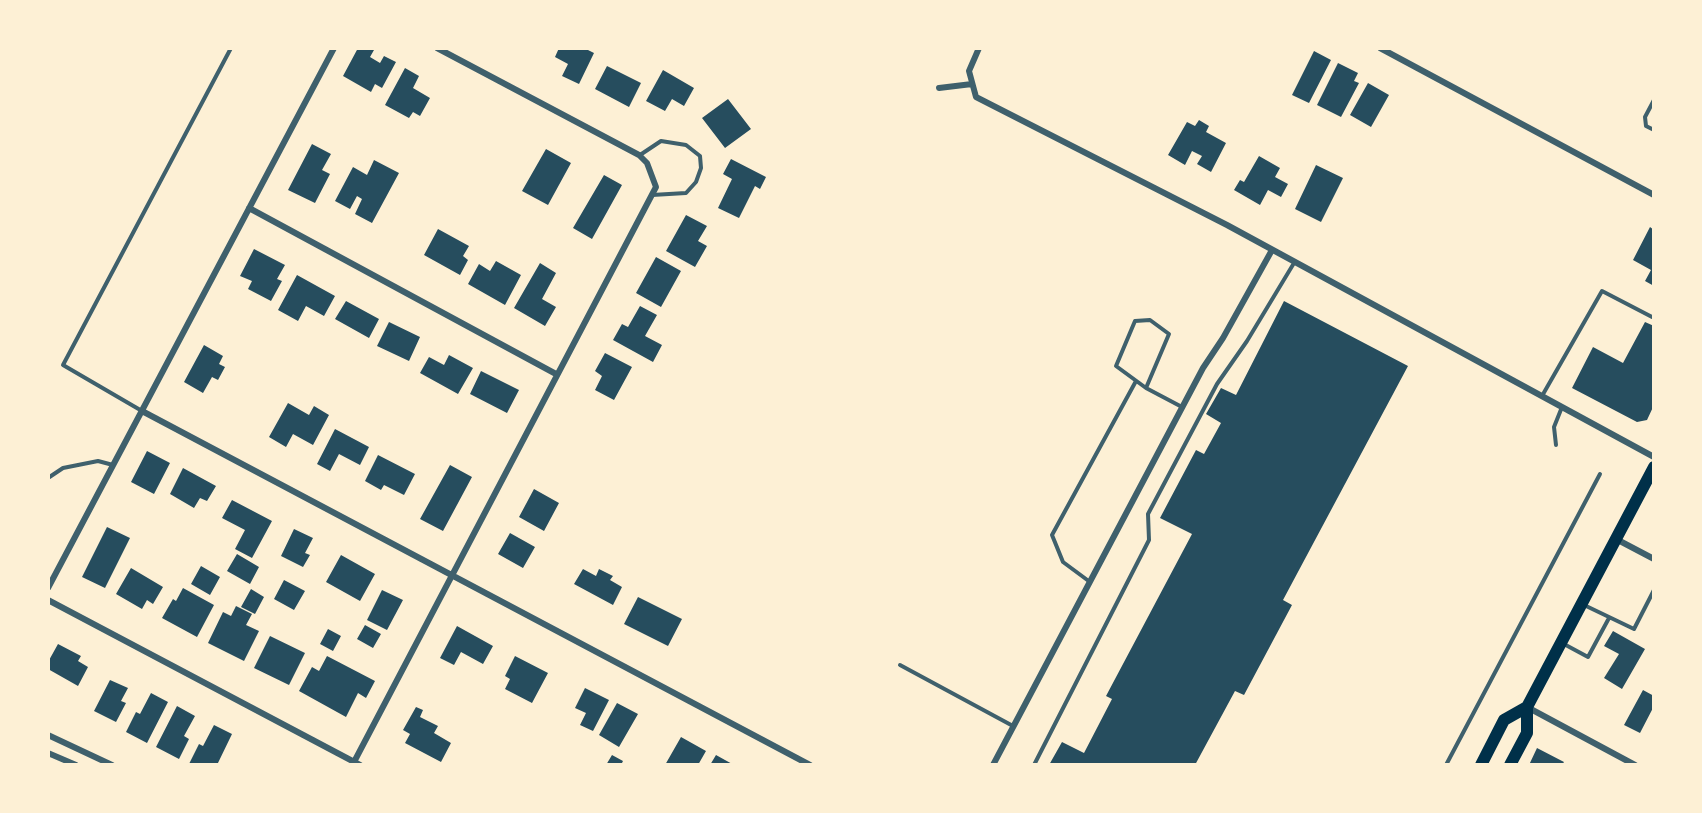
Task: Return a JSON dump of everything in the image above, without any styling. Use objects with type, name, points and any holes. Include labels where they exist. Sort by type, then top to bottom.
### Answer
[{"type":"main road","points":[[1510,765],[1527,733],[1527,707],[1654,467]]},
{"type":"main road","points":[[1481,765],[1504,720],[1527,707]]},
{"type":"street","points":[[48,588],[334,48]]},
{"type":"street","points":[[48,600],[357,763],[452,574],[656,187],[647,163],[639,155],[437,48]]},
{"type":"street","points":[[979,48],[969,71],[976,97],[1272,250],[1654,457]]},
{"type":"street","points":[[1380,48],[1654,195]]},
{"type":"street","points":[[939,88],[972,84]]},
{"type":"street","points":[[249,208],[556,374]]},
{"type":"street","points":[[993,765],[1182,407],[1272,250]]},
{"type":"street","points":[[142,411],[810,765]]},
{"type":"street","points":[[1616,539],[1654,560]]},
{"type":"street","points":[[1527,707],[1635,765]]},
{"type":"street","points":[[48,735],[112,765]]},
{"type":"street","points":[[48,753],[74,765]]},
{"type":"lane","points":[[142,411],[63,364],[231,48]]},
{"type":"lane","points":[[1654,100],[1645,117],[1646,126],[1654,130]]},
{"type":"lane","points":[[639,155],[661,141],[686,145],[700,156],[701,168],[696,182],[686,193],[652,195]]},
{"type":"lane","points":[[1034,765],[1149,540],[1148,514],[1217,384],[1294,263]]},
{"type":"lane","points":[[1542,397],[1602,291],[1654,318]]},
{"type":"lane","points":[[1146,388],[1169,334],[1150,320],[1135,321],[1116,366],[1146,388],[1182,407]]},
{"type":"lane","points":[[1090,582],[1063,562],[1052,535],[1136,381]]},
{"type":"lane","points":[[1556,445],[1554,427],[1562,407]]},
{"type":"lane","points":[[48,478],[63,468],[98,461],[113,465]]},
{"type":"lane","points":[[1446,765],[1600,474]]},
{"type":"lane","points":[[1582,603],[1634,629],[1654,590]]},
{"type":"lane","points":[[1561,642],[1588,657],[1610,618]]},
{"type":"lane","points":[[900,665],[1013,726]]},
{"type":"building","points":[[358,48],[374,50],[370,57],[380,63],[384,56],[396,62],[382,88],[375,84],[371,92],[343,76]]},
{"type":"building","points":[[559,48],[584,48],[594,53],[579,84],[562,76],[568,64],[555,57]]},
{"type":"building","points":[[1314,51],[1331,60],[1309,103],[1292,95]]},
{"type":"building","points":[[1338,63],[1358,73],[1354,81],[1359,83],[1341,117],[1317,105]]},
{"type":"building","points":[[607,66],[641,83],[629,107],[595,89]]},
{"type":"building","points":[[405,68],[419,76],[413,88],[430,98],[420,116],[413,112],[409,118],[385,105]]},
{"type":"building","points":[[663,70],[694,88],[684,106],[672,99],[665,111],[646,101]]},
{"type":"building","points":[[1368,83],[1389,95],[1371,127],[1350,115]]},
{"type":"building","points":[[728,99],[751,129],[725,148],[702,118]]},
{"type":"building","points":[[1199,120],[1209,126],[1206,132],[1226,143],[1211,172],[1197,164],[1202,156],[1192,151],[1185,165],[1168,155],[1187,122],[1195,126]]},
{"type":"building","points":[[312,144],[331,154],[322,170],[330,174],[315,203],[288,190]]},
{"type":"building","points":[[546,149],[571,163],[548,205],[522,191]]},
{"type":"building","points":[[1259,156],[1280,168],[1275,177],[1288,184],[1281,197],[1268,190],[1260,205],[1234,190],[1240,180],[1244,182]]},
{"type":"building","points":[[731,159],[766,177],[760,189],[755,186],[739,218],[718,208],[732,179],[723,174]]},
{"type":"building","points":[[374,160],[399,173],[372,223],[355,214],[362,199],[357,196],[350,209],[335,201],[353,167],[367,175]]},
{"type":"building","points":[[1316,165],[1343,178],[1321,222],[1295,209]]},
{"type":"building","points":[[604,175],[622,185],[592,239],[573,228]]},
{"type":"building","points":[[686,215],[707,226],[698,241],[707,246],[695,267],[666,251]]},
{"type":"building","points":[[1650,227],[1654,230],[1654,286],[1645,281],[1651,270],[1633,260]]},
{"type":"building","points":[[438,229],[469,246],[463,256],[468,260],[460,275],[424,255]]},
{"type":"building","points":[[254,249],[285,265],[277,279],[282,281],[271,301],[248,289],[252,281],[240,276]]},
{"type":"building","points":[[656,257],[681,271],[661,307],[636,293]]},
{"type":"building","points":[[496,261],[521,275],[505,305],[468,284],[479,264],[490,271]]},
{"type":"building","points":[[540,263],[556,273],[542,299],[556,307],[545,326],[514,308]]},
{"type":"building","points":[[297,275],[335,296],[324,316],[306,306],[298,321],[278,310]]},
{"type":"building","points":[[346,301],[379,319],[369,338],[335,319]]},
{"type":"building","points":[[1284,301],[1408,366],[1283,600],[1292,605],[1244,695],[1235,691],[1195,765],[1049,765],[1062,742],[1084,753],[1112,699],[1106,696],[1192,534],[1160,518],[1196,450],[1204,454],[1221,423],[1206,414],[1221,388],[1236,395]]},
{"type":"building","points":[[640,306],[657,315],[645,336],[662,345],[653,362],[613,340],[622,324],[628,327]]},
{"type":"building","points":[[389,322],[420,337],[409,361],[377,346]]},
{"type":"building","points":[[1645,322],[1654,326],[1654,405],[1647,420],[1637,422],[1572,388],[1593,347],[1623,363]]},
{"type":"building","points":[[204,345],[223,356],[219,364],[225,367],[218,380],[212,377],[203,393],[184,382]]},
{"type":"building","points":[[605,353],[632,367],[614,400],[595,390],[602,376],[595,371]]},
{"type":"building","points":[[449,355],[473,368],[458,394],[420,373],[429,357],[444,365]]},
{"type":"building","points":[[481,371],[519,390],[507,413],[470,394]]},
{"type":"building","points":[[288,403],[309,415],[314,406],[329,415],[313,445],[293,434],[286,447],[269,437]]},
{"type":"building","points":[[335,429],[369,447],[360,465],[339,454],[330,471],[317,464]]},
{"type":"building","points":[[147,451],[170,463],[154,494],[131,482]]},
{"type":"building","points":[[378,455],[415,474],[404,495],[384,485],[381,490],[365,481]]},
{"type":"building","points":[[450,465],[472,477],[443,531],[420,519]]},
{"type":"building","points":[[183,468],[216,486],[207,501],[200,498],[194,508],[170,494]]},
{"type":"building","points":[[534,489],[559,503],[544,531],[519,517]]},
{"type":"building","points":[[232,500],[272,521],[252,558],[235,549],[245,530],[222,518]]},
{"type":"building","points":[[107,527],[130,538],[105,588],[82,577]]},
{"type":"building","points":[[294,529],[313,538],[305,553],[310,555],[303,567],[281,556]]},
{"type":"building","points":[[510,533],[535,547],[523,568],[498,554]]},
{"type":"building","points":[[237,554],[259,567],[250,584],[227,571]]},
{"type":"building","points":[[341,555],[375,574],[360,601],[326,582]]},
{"type":"building","points":[[201,566],[220,577],[210,595],[191,584]]},
{"type":"building","points":[[131,568],[163,587],[153,604],[147,600],[142,609],[116,594]]},
{"type":"building","points":[[583,569],[596,576],[599,569],[613,576],[610,580],[622,587],[613,605],[574,584]]},
{"type":"building","points":[[284,580],[305,591],[294,610],[274,599]]},
{"type":"building","points":[[183,588],[214,605],[197,637],[162,618],[173,599],[176,601]]},
{"type":"building","points":[[251,589],[264,597],[255,614],[241,607]]},
{"type":"building","points":[[382,590],[403,600],[387,630],[367,620]]},
{"type":"building","points":[[638,597],[682,619],[668,646],[624,624]]},
{"type":"building","points":[[236,606],[252,614],[246,625],[259,631],[244,661],[208,643],[223,612],[231,616]]},
{"type":"building","points":[[365,625],[381,634],[373,648],[357,639]]},
{"type":"building","points":[[457,626],[493,646],[483,664],[461,652],[454,665],[440,658]]},
{"type":"building","points":[[328,629],[341,636],[333,651],[320,644]]},
{"type":"building","points":[[1613,631],[1645,649],[1622,689],[1604,678],[1619,654],[1604,646]]},
{"type":"building","points":[[270,636],[305,653],[289,685],[254,668]]},
{"type":"building","points":[[58,644],[81,656],[78,661],[88,667],[78,686],[48,669],[48,662]]},
{"type":"building","points":[[327,656],[375,681],[366,698],[358,693],[346,717],[299,691],[312,667],[319,671]]},
{"type":"building","points":[[515,656],[548,673],[532,703],[505,689],[510,679],[505,676]]},
{"type":"building","points":[[110,680],[128,688],[121,701],[126,703],[116,722],[94,711]]},
{"type":"building","points":[[585,688],[609,700],[593,731],[580,725],[586,713],[575,708]]},
{"type":"building","points":[[1643,690],[1654,696],[1654,706],[1640,733],[1624,725]]},
{"type":"building","points":[[151,693],[168,702],[147,743],[126,732],[136,712],[140,714]]},
{"type":"building","points":[[617,703],[638,714],[619,747],[599,735]]},
{"type":"building","points":[[177,706],[195,716],[184,736],[189,739],[179,759],[156,747]]},
{"type":"building","points":[[416,707],[423,710],[420,717],[438,726],[434,733],[451,743],[441,762],[405,743],[410,734],[403,730]]},
{"type":"building","points":[[214,725],[232,734],[217,765],[189,764],[199,744],[203,746]]},
{"type":"building","points":[[681,737],[706,751],[698,765],[665,765]]},
{"type":"building","points":[[1537,748],[1564,762],[1562,765],[1529,765]]},
{"type":"building","points":[[612,755],[623,761],[621,765],[606,765]]},
{"type":"building","points":[[716,755],[734,765],[710,765]]}]
